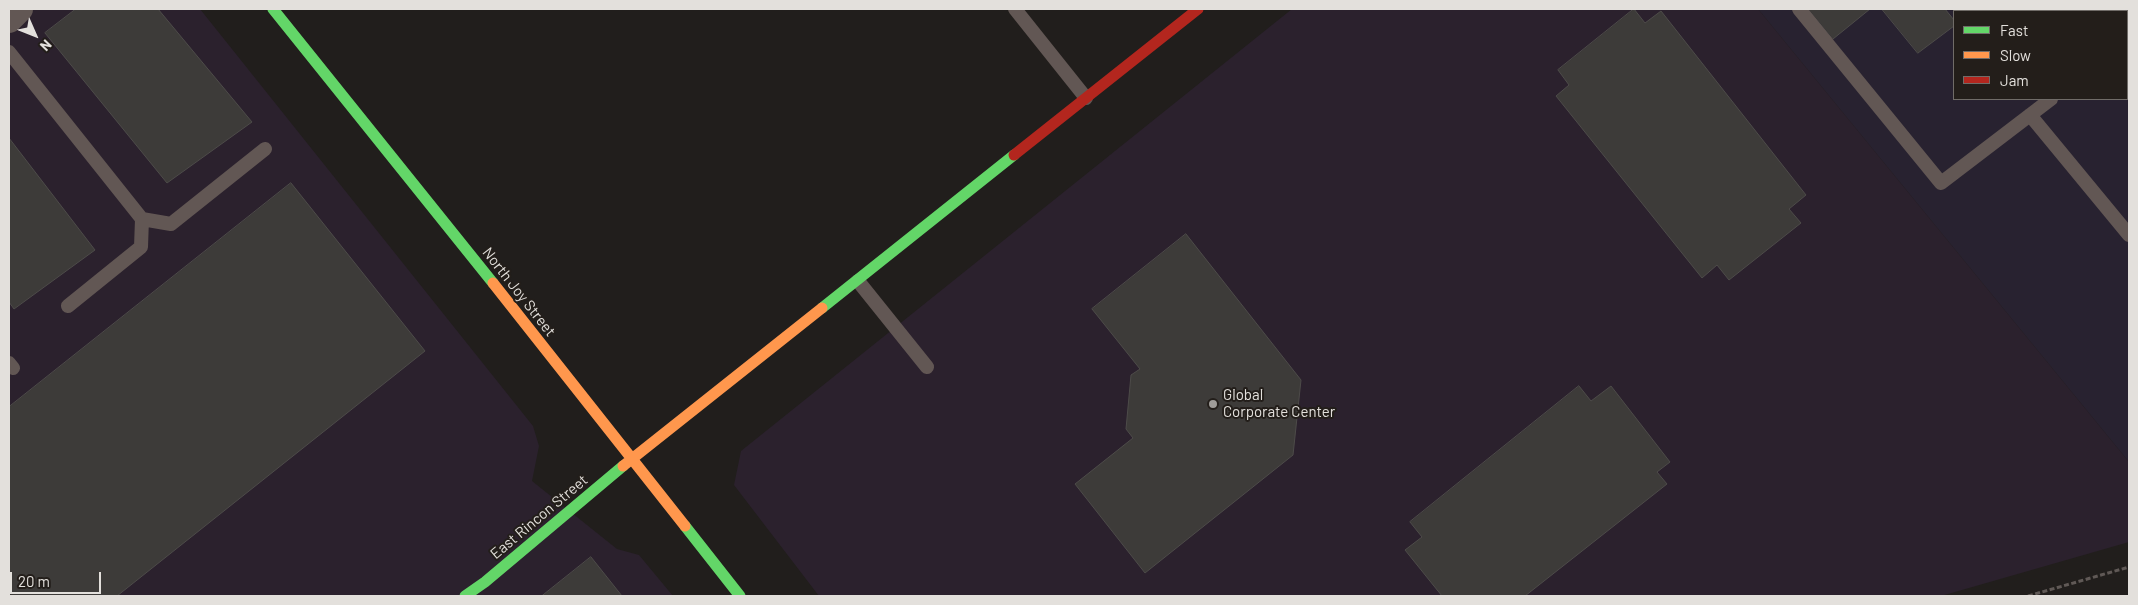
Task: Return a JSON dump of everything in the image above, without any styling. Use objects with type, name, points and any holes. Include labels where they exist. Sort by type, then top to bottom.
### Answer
[{"type":"street","points":[[9,20],[20,9]]},
{"type":"street","name":"North Joy Street","points":[[273,9],[740,596]]},
{"type":"street","name":"East Rincon Street","points":[[465,596],[485,582],[630,460],[858,281],[1198,9]]},
{"type":"lane","points":[[1015,9],[1086,98]]},
{"type":"lane","points":[[1799,9],[1941,183],[2050,100]]},
{"type":"lane","points":[[9,52],[142,219],[141,247],[68,306]]},
{"type":"lane","points":[[2030,115],[2129,235]]},
{"type":"lane","points":[[142,219],[170,224],[265,149]]},
{"type":"lane","points":[[858,281],[927,367]]},
{"type":"path","points":[[2028,596],[2129,567]]},
{"type":"shaded area","points":[[9,9],[200,9],[533,426],[539,446],[532,481],[617,549],[639,555],[673,596],[9,596]]},
{"type":"shaded area","points":[[1292,9],[1758,9],[2129,462],[2129,542],[1941,596],[819,596],[734,485],[741,451]]},
{"type":"shaded area","points":[[1758,9],[2129,9],[2129,462]]},
{"type":"building","points":[[76,9],[158,9],[252,122],[167,183],[45,33]]},
{"type":"building","points":[[1634,9],[1645,23],[1661,11],[1806,195],[1789,209],[1801,223],[1729,280],[1717,265],[1702,278],[1556,96],[1569,85],[1558,70]]},
{"type":"building","points":[[1808,9],[1870,9],[1833,39]]},
{"type":"building","points":[[1882,9],[1945,9],[1953,19],[1953,27],[1918,53]]},
{"type":"building","points":[[9,138],[95,250],[14,309],[9,302]]},
{"type":"building","points":[[291,183],[425,351],[117,596],[9,596],[9,407]]},
{"type":"building","name":"Global Corporate Center","points":[[1186,234],[1301,380],[1293,455],[1145,573],[1075,484],[1133,438],[1126,429],[1131,375],[1140,369],[1092,309]]},
{"type":"building","points":[[1579,386],[1591,401],[1611,386],[1670,462],[1657,472],[1667,484],[1525,596],[1442,596],[1405,550],[1422,537],[1410,522]]},
{"type":"building","points":[[591,557],[622,596],[542,596]]},
{"type":"traffic: fast","points":[[273,9],[493,283]]},
{"type":"traffic: fast","points":[[822,308],[1014,155]]},
{"type":"traffic: fast","points":[[465,596],[485,582],[623,466]]},
{"type":"traffic: fast","points":[[685,526],[740,596]]},
{"type":"traffic: slow","points":[[493,283],[685,526]]},
{"type":"traffic: slow","points":[[623,466],[822,308]]},
{"type":"traffic: jam","points":[[1014,155],[1198,9]]},
{"type":"place","name":"Global Corporate Center","points":[[1213,404]]}]
